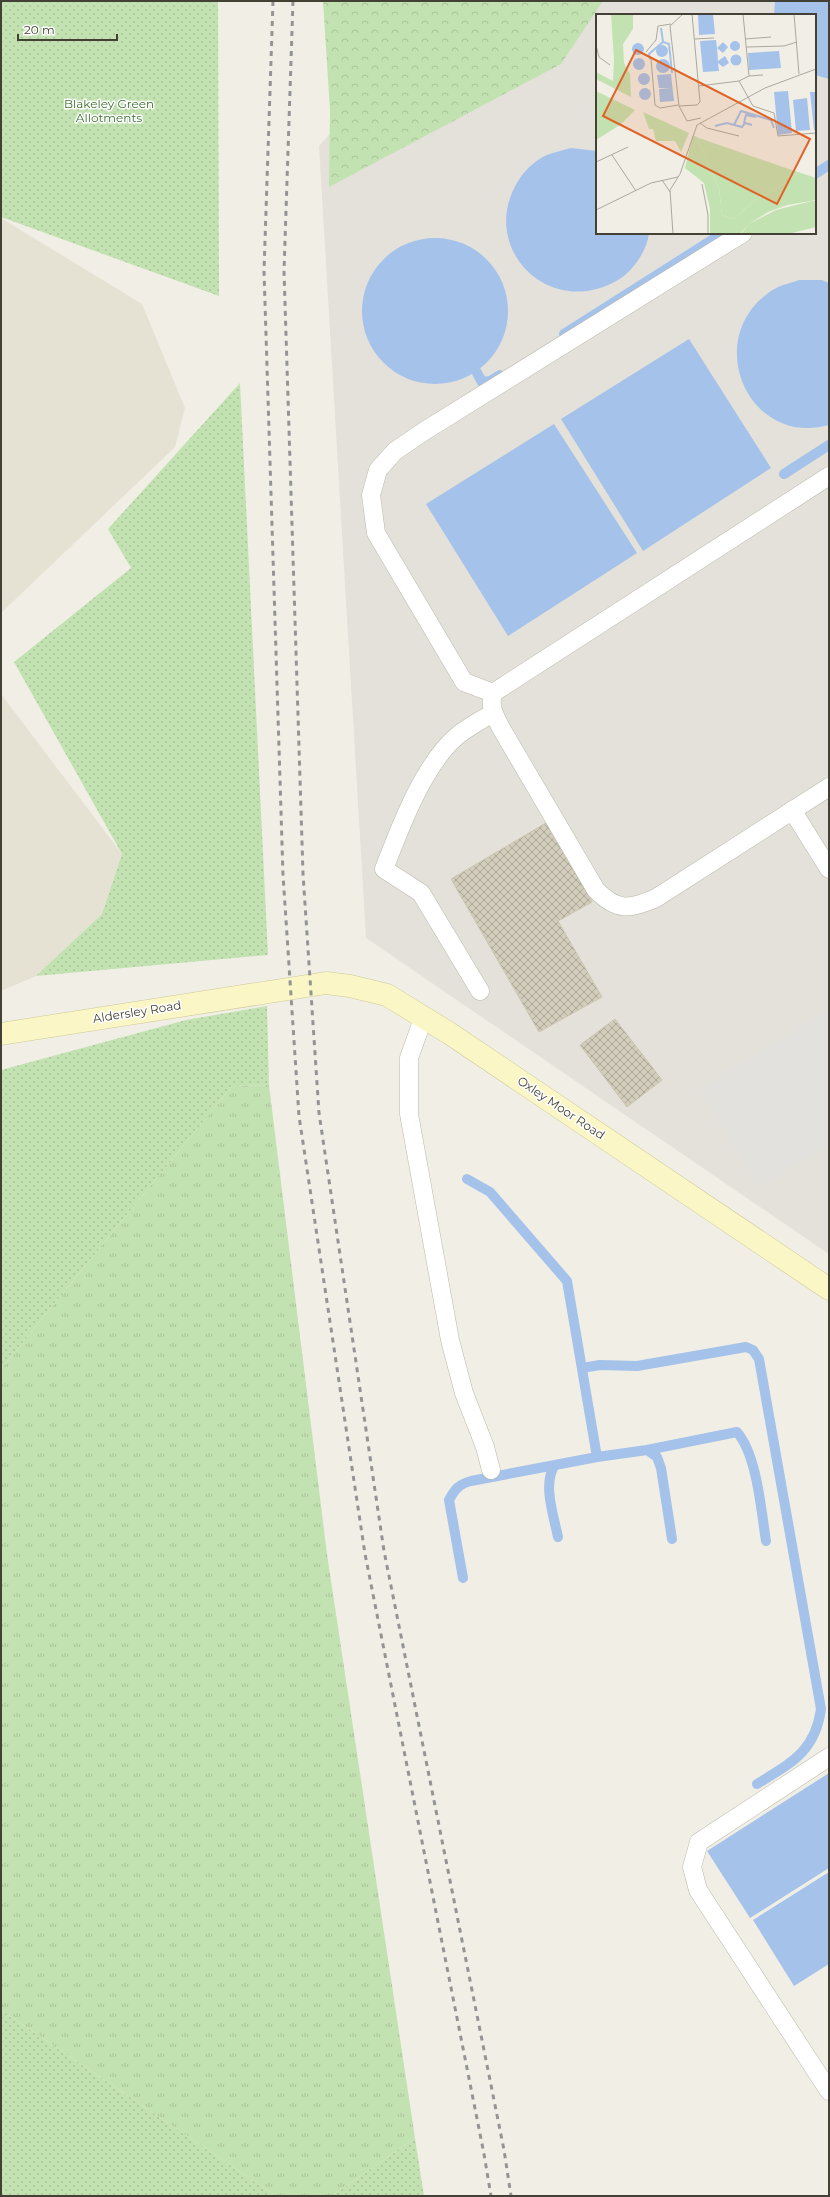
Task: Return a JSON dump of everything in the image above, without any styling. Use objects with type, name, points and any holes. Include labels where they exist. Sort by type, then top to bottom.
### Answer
[{"type":"street","name":"Oxley Moor Road","points":[[274,990],[326,984],[350,986],[386,995],[424,1016],[829,1289]]},
{"type":"street","name":"Aldersley Road","points":[[1,1034],[274,990]]},
{"type":"lane","points":[[493,693],[464,682],[376,533],[371,495],[378,470],[396,451],[426,430],[741,234]]},
{"type":"lane","points":[[829,476],[493,693],[491,702],[493,713],[596,890],[608,902],[625,908],[640,905],[656,898],[829,787]]},
{"type":"lane","points":[[480,990],[421,893],[384,869],[407,809],[441,753],[457,736],[493,713]]},
{"type":"lane","points":[[792,810],[829,869]]},
{"type":"lane","points":[[424,1016],[409,1058],[410,1114],[450,1340],[464,1393],[485,1447],[491,1470]]},
{"type":"lane","points":[[829,1757],[699,1842],[692,1867],[698,1890],[829,2091]]},
{"type":"shaded area","points":[[449,1],[829,1],[829,1254],[366,938],[319,146]]},
{"type":"shaded area","points":[[1,218],[142,304],[185,408],[175,447],[1,613]]},
{"type":"shaded area","points":[[1,694],[122,854],[102,914],[36,976],[1,991]]},
{"type":"shaded area","points":[[829,1009],[829,1145],[760,1187],[700,1089]]},
{"type":"green space","name":"Blakeley Green Allotments","points":[[1,1],[218,1],[219,296],[1,217]]},
{"type":"green space","points":[[323,1],[603,1],[561,64],[329,187],[330,111]]},
{"type":"green space","points":[[240,383],[268,955],[36,976],[102,914],[122,854],[14,662],[131,568],[108,529]]},
{"type":"green space","points":[[267,1006],[269,1085],[232,1086],[1,1369],[1,1070],[186,1020]]},
{"type":"green space","points":[[269,1085],[327,1554],[415,2138],[332,2196],[276,2196],[1,2010],[1,1369],[232,1086]]},
{"type":"green space","points":[[1,2010],[276,2196],[1,2196]]},
{"type":"green space","points":[[415,2138],[424,2196],[332,2196]]},
{"type":"water","points":[[775,1],[829,1],[829,79],[816,75],[816,14],[774,14]]},
{"type":"water","points":[[571,148],[596,151],[596,234],[649,234],[645,247],[634,266],[618,280],[592,290],[567,291],[544,283],[526,270],[513,251],[506,228],[508,203],[522,175],[539,159]]},
{"type":"water","points":[[435,238],[456,241],[463,244],[481,255],[491,265],[505,290],[508,311],[505,332],[502,339],[491,357],[481,367],[456,381],[435,384],[414,381],[407,378],[389,367],[379,357],[365,332],[362,311],[365,290],[368,283],[379,265],[389,255],[414,241]]},
{"type":"water","points":[[799,280],[822,280],[829,283],[829,425],[800,428],[775,420],[755,404],[742,382],[737,357],[740,332],[753,308],[776,288]]},
{"type":"water","points":[[689,339],[771,468],[643,551],[561,419]]},
{"type":"water","points":[[554,424],[637,553],[508,636],[426,504]]},
{"type":"water","points":[[829,1773],[829,1868],[750,1918],[707,1851]]},
{"type":"water","points":[[829,1872],[829,1964],[794,1986],[753,1920]]},
{"type":"building","points":[[546,823],[592,902],[558,921],[602,997],[539,1032],[451,879]]},
{"type":"building","points":[[615,1019],[662,1080],[627,1107],[580,1045]]},
{"type":"waterway","points":[[816,173],[829,165]]},
{"type":"waterway","points":[[564,334],[721,234]]},
{"type":"waterway","points":[[476,371],[482,382],[490,381],[500,375]]},
{"type":"waterway","points":[[784,474],[829,445]]},
{"type":"waterway","points":[[467,1179],[490,1192],[567,1281],[597,1457],[647,1450],[657,1457],[661,1468],[672,1539]]},
{"type":"waterway","points":[[582,1368],[600,1365],[637,1366],[746,1347],[753,1350],[759,1359],[821,1709],[818,1724],[813,1736],[800,1755],[757,1784]]},
{"type":"waterway","points":[[647,1450],[737,1432],[744,1442],[754,1468],[766,1541]]},
{"type":"waterway","points":[[558,1537],[550,1500],[549,1481],[551,1472],[555,1465],[597,1457]]},
{"type":"waterway","points":[[463,1578],[449,1500],[455,1490],[460,1485],[471,1481],[555,1465]]},
{"type":"railway","points":[[273,1],[264,271],[283,875],[299,1116],[365,1554],[484,2154],[491,2196]]},
{"type":"railway","points":[[293,1],[284,271],[303,874],[319,1113],[384,1551],[504,2150],[511,2196]]}]
